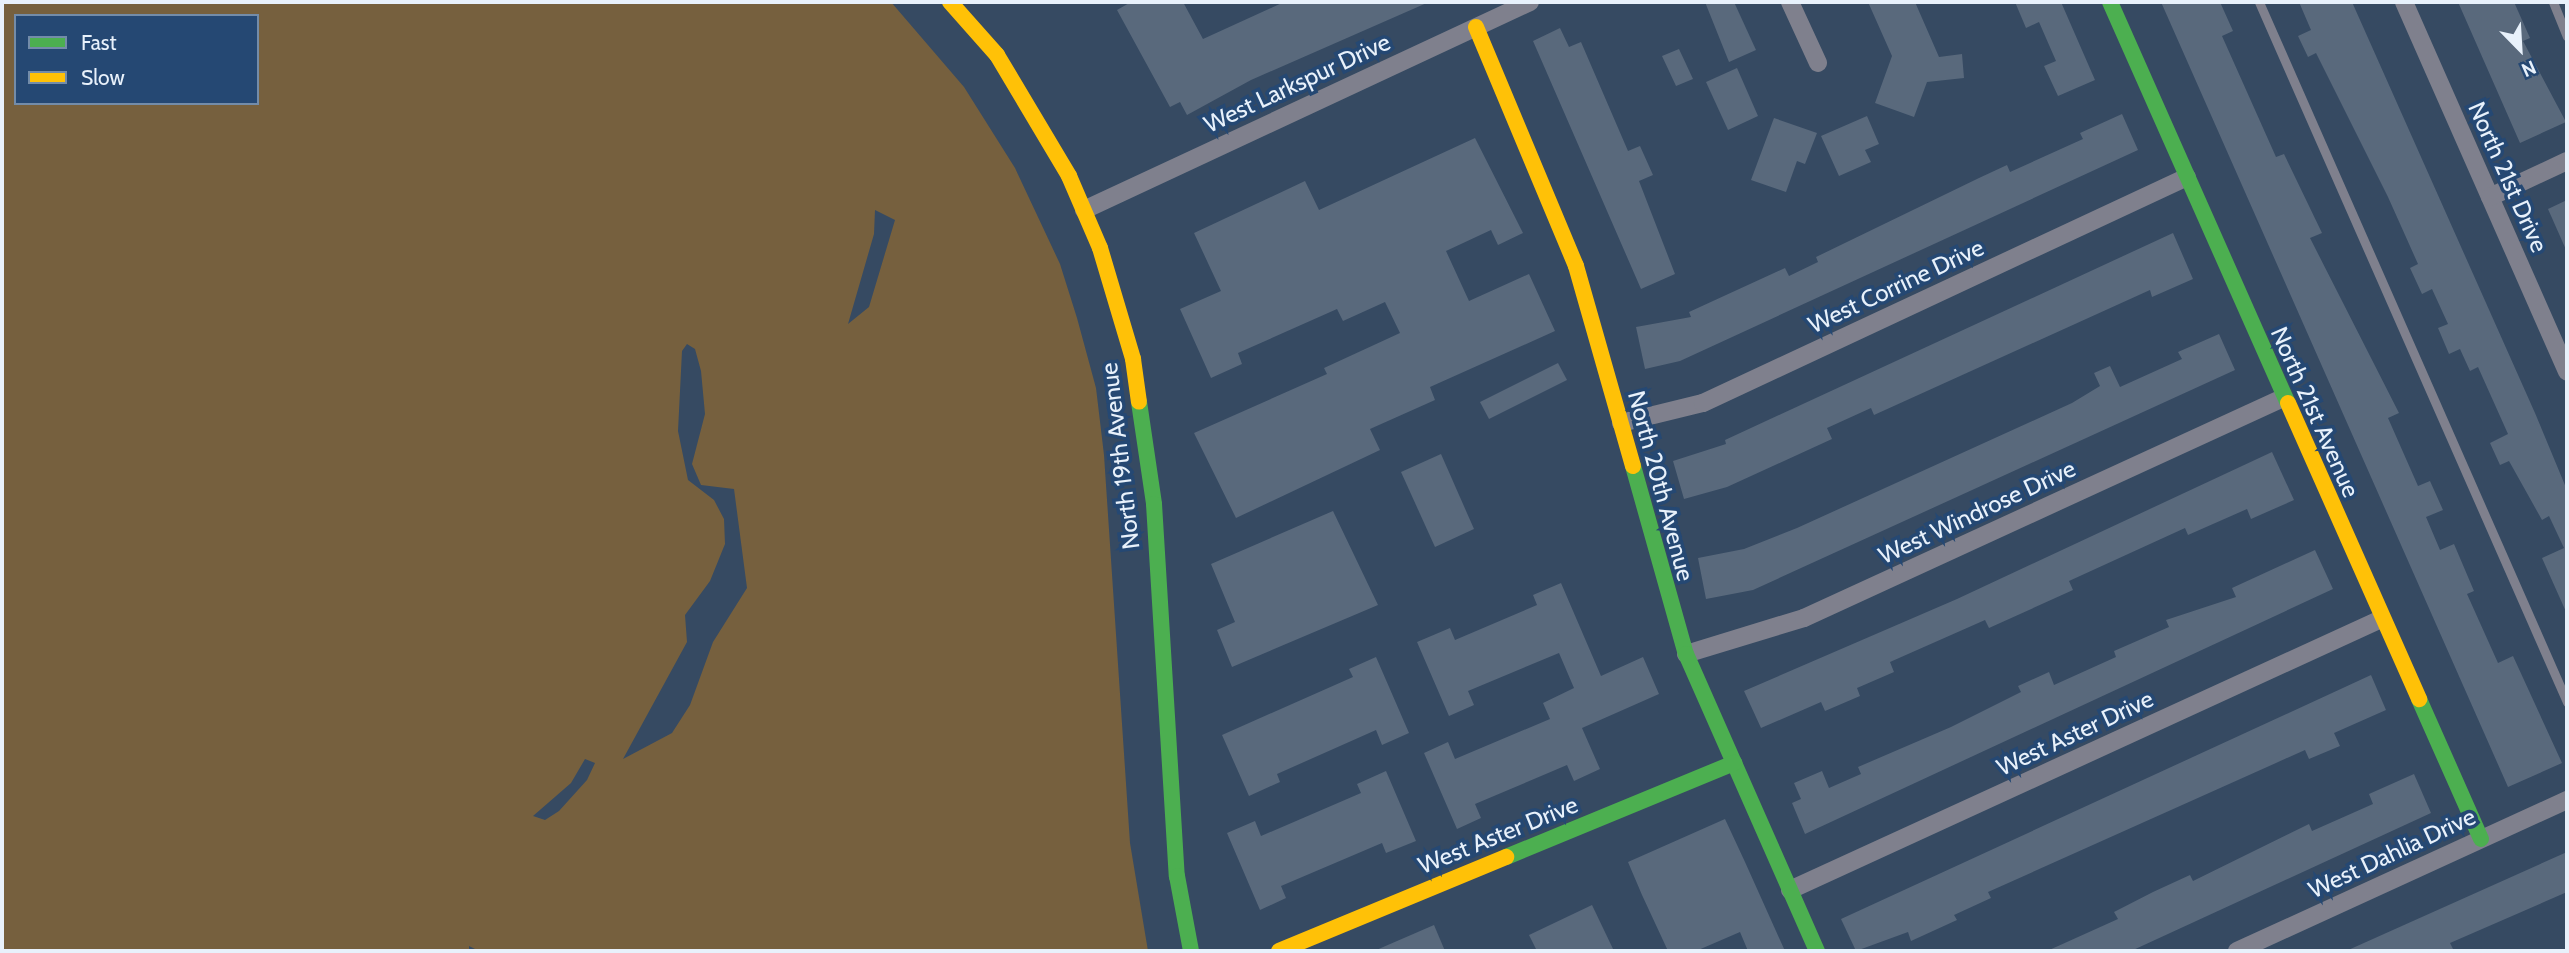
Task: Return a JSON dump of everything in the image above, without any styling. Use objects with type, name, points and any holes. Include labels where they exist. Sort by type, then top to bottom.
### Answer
[{"type":"street","name":"North 19th Avenue","points":[[950,2],[1036,114],[1084,210],[1120,306],[1142,411],[1153,504],[1177,876],[1191,951]]},
{"type":"street","name":"West Larkspur Drive","points":[[1084,210],[1530,2]]},
{"type":"street","points":[[1790,2],[1818,63]]},
{"type":"street","name":"North 21st Avenue","points":[[2110,2],[2381,620],[2481,839]]},
{"type":"street","name":"North 21st Drive","points":[[2404,2],[2567,372]]},
{"type":"street","name":"North 20th Avenue","points":[[1476,27],[1565,236],[1686,654],[1817,951]]},
{"type":"street","points":[[2490,197],[2567,161]]},
{"type":"street","name":"West Corrine Drive","points":[[1620,423],[1703,403],[2187,177]]},
{"type":"street","name":"West Windrose Drive","points":[[1686,654],[1804,618],[2283,398]]},
{"type":"street","name":"West Aster Drive","points":[[1790,890],[2381,620]]},
{"type":"street","name":"West Aster Drive","points":[[1279,951],[1734,763]]},
{"type":"street","name":"West Dahlia Drive","points":[[2237,951],[2567,800]]},
{"type":"lane","points":[[2259,2],[2567,702]]},
{"type":"lane","points":[[2553,2],[2567,36]]},
{"type":"shaded area","points":[[2,2],[891,2],[964,87],[1015,168],[1060,264],[1096,388],[1104,455],[1130,843],[1148,951],[479,951],[469,946],[469,951],[2,951]],"holes":[[[875,210],[895,220],[869,307],[848,324],[874,234]],[[687,344],[695,349],[701,371],[705,414],[692,464],[701,485],[734,489],[747,588],[713,642],[690,705],[672,733],[623,759],[687,642],[685,615],[710,581],[725,544],[724,519],[714,500],[688,480],[678,431],[682,351]],[[585,759],[595,763],[587,780],[559,811],[545,820],[533,816],[571,783]]]},
{"type":"building","points":[[1131,2],[1183,2],[1203,39],[1284,2],[1429,2],[1251,80],[1187,115],[1180,102],[1170,107],[1117,10]]},
{"type":"building","points":[[1705,2],[1734,2],[1756,50],[1729,62]]},
{"type":"building","points":[[1868,2],[1915,2],[1939,57],[1962,54],[1964,78],[1927,82],[1914,117],[1875,103],[1892,56]]},
{"type":"building","points":[[2015,2],[2061,2],[2095,80],[2058,96],[2044,66],[2056,61],[2039,22],[2026,28]]},
{"type":"building","points":[[2161,2],[2220,2],[2233,31],[2222,36],[2276,157],[2284,154],[2322,233],[2310,238],[2399,413],[2388,418],[2418,486],[2430,481],[2443,510],[2426,517],[2440,550],[2454,544],[2474,591],[2467,594],[2498,663],[2513,656],[2562,763],[2508,787]]},
{"type":"building","points":[[2299,2],[2352,2],[2535,413],[2567,490],[2567,614],[2542,558],[2564,548],[2549,516],[2542,520],[2509,461],[2500,465],[2490,443],[2508,434],[2478,367],[2470,371],[2460,349],[2449,354],[2438,328],[2448,324],[2432,289],[2422,294],[2410,268],[2418,264],[2388,197],[2316,53],[2308,57],[2298,36],[2311,30]]},
{"type":"building","points":[[2458,2],[2514,2],[2530,38],[2523,41],[2566,122],[2520,143]]},
{"type":"building","points":[[1560,28],[1569,47],[1581,42],[1628,151],[1640,146],[1653,175],[1639,181],[1675,274],[1641,289],[1533,41]]},
{"type":"building","points":[[1679,49],[1693,79],[1676,86],[1662,56]]},
{"type":"building","points":[[1737,68],[1758,116],[1728,130],[1706,82]]},
{"type":"building","points":[[2122,114],[2138,150],[1680,361],[1645,369],[1636,327],[1691,317],[1689,312],[1785,268],[1789,276],[1818,262],[1816,257],[1979,178],[2007,165],[2010,172],[2083,139],[2080,133]]},
{"type":"building","points":[[1867,116],[1879,144],[1865,150],[1871,162],[1839,176],[1821,136]]},
{"type":"building","points":[[1774,118],[1817,133],[1805,164],[1797,161],[1786,192],[1751,180]]},
{"type":"building","points":[[1475,138],[1523,233],[1498,245],[1491,230],[1446,251],[1469,301],[1529,274],[1555,331],[1430,387],[1435,400],[1370,429],[1380,450],[1236,518],[1194,433],[1327,374],[1324,368],[1400,333],[1385,302],[1343,321],[1337,309],[1238,353],[1242,364],[1211,378],[1180,309],[1221,291],[1194,233],[1305,181],[1319,210]]},
{"type":"building","points":[[2567,200],[2567,252],[2548,209]]},
{"type":"building","points":[[2173,233],[2193,279],[2152,297],[2150,290],[1874,415],[1871,408],[1827,428],[1832,439],[1727,487],[1684,499],[1673,461],[1726,444],[1725,440]]},
{"type":"building","points":[[2219,334],[2235,370],[1753,590],[1706,599],[1698,558],[1744,549],[1797,528],[2072,403],[2100,386],[2094,373],[2110,366],[2120,387],[2182,359],[2178,352]]},
{"type":"building","points":[[1558,363],[1567,380],[1489,419],[1480,402]]},
{"type":"building","points":[[2272,452],[2294,500],[2251,519],[2247,509],[2188,535],[2185,528],[2069,581],[2073,590],[1989,628],[1985,620],[1890,662],[1894,672],[1857,688],[1860,696],[1825,711],[1821,702],[1761,728],[1744,691],[1957,599]]},
{"type":"building","points":[[1441,454],[1474,529],[1435,547],[1401,472]]},
{"type":"building","points":[[1333,511],[1378,605],[1232,667],[1217,630],[1235,622],[1211,564]]},
{"type":"building","points":[[2315,550],[2333,589],[1805,834],[1792,803],[1801,799],[1794,783],[1822,771],[1829,788],[1861,774],[1858,767],[1951,727],[2021,692],[2018,686],[2049,672],[2054,685],[2116,657],[2114,651],[2169,627],[2166,620],[2236,597],[2232,588]]},
{"type":"building","points":[[1561,583],[1601,676],[1643,657],[1659,694],[1582,728],[1600,769],[1574,781],[1567,765],[1475,804],[1481,818],[1457,829],[1424,753],[1448,742],[1455,759],[1550,719],[1543,703],[1574,688],[1559,653],[1468,691],[1474,705],[1449,716],[1417,642],[1450,628],[1455,640],[1537,605],[1533,595]]},
{"type":"building","points":[[1376,657],[1409,733],[1382,745],[1376,730],[1277,774],[1280,782],[1249,796],[1222,735],[1353,677],[1349,669]]},
{"type":"building","points":[[2371,675],[2386,710],[2334,733],[2340,746],[2309,759],[2305,750],[1988,892],[1991,898],[1954,915],[1957,920],[1911,941],[1908,932],[1856,951],[1841,919]]},
{"type":"building","points":[[1386,771],[1416,841],[1386,853],[1382,843],[1281,886],[1286,898],[1260,910],[1227,833],[1255,821],[1261,836],[1361,793],[1357,784]]},
{"type":"building","points":[[2414,774],[2431,813],[2131,951],[2047,951],[2118,919],[2114,912],[2190,875],[2193,881],[2309,824],[2312,831],[2373,804],[2369,794]]},
{"type":"building","points":[[1725,819],[1785,951],[1748,951],[1740,932],[1696,951],[1668,951],[1642,895],[1628,862]]},
{"type":"building","points":[[2567,852],[2567,892],[2450,943],[2454,951],[2346,951]]},
{"type":"building","points":[[1592,905],[1614,951],[1537,951],[1529,935]]},
{"type":"building","points":[[1434,925],[1445,951],[1374,951]]},
{"type":"traffic: fast","points":[[2110,2],[2288,403]]},
{"type":"traffic: fast","points":[[1139,402],[1154,504],[1177,876],[1191,951]]},
{"type":"traffic: fast","points":[[1633,466],[1686,654],[1817,951]]},
{"type":"traffic: fast","points":[[2419,699],[2481,839]]},
{"type":"traffic: fast","points":[[1506,857],[1734,763]]},
{"type":"traffic: slow","points":[[950,2],[997,55],[1069,176],[1100,248],[1133,359],[1139,402]]},
{"type":"traffic: slow","points":[[1476,27],[1576,266],[1633,466]]},
{"type":"traffic: slow","points":[[2288,403],[2419,699]]},
{"type":"traffic: slow","points":[[1279,951],[1506,857]]}]
